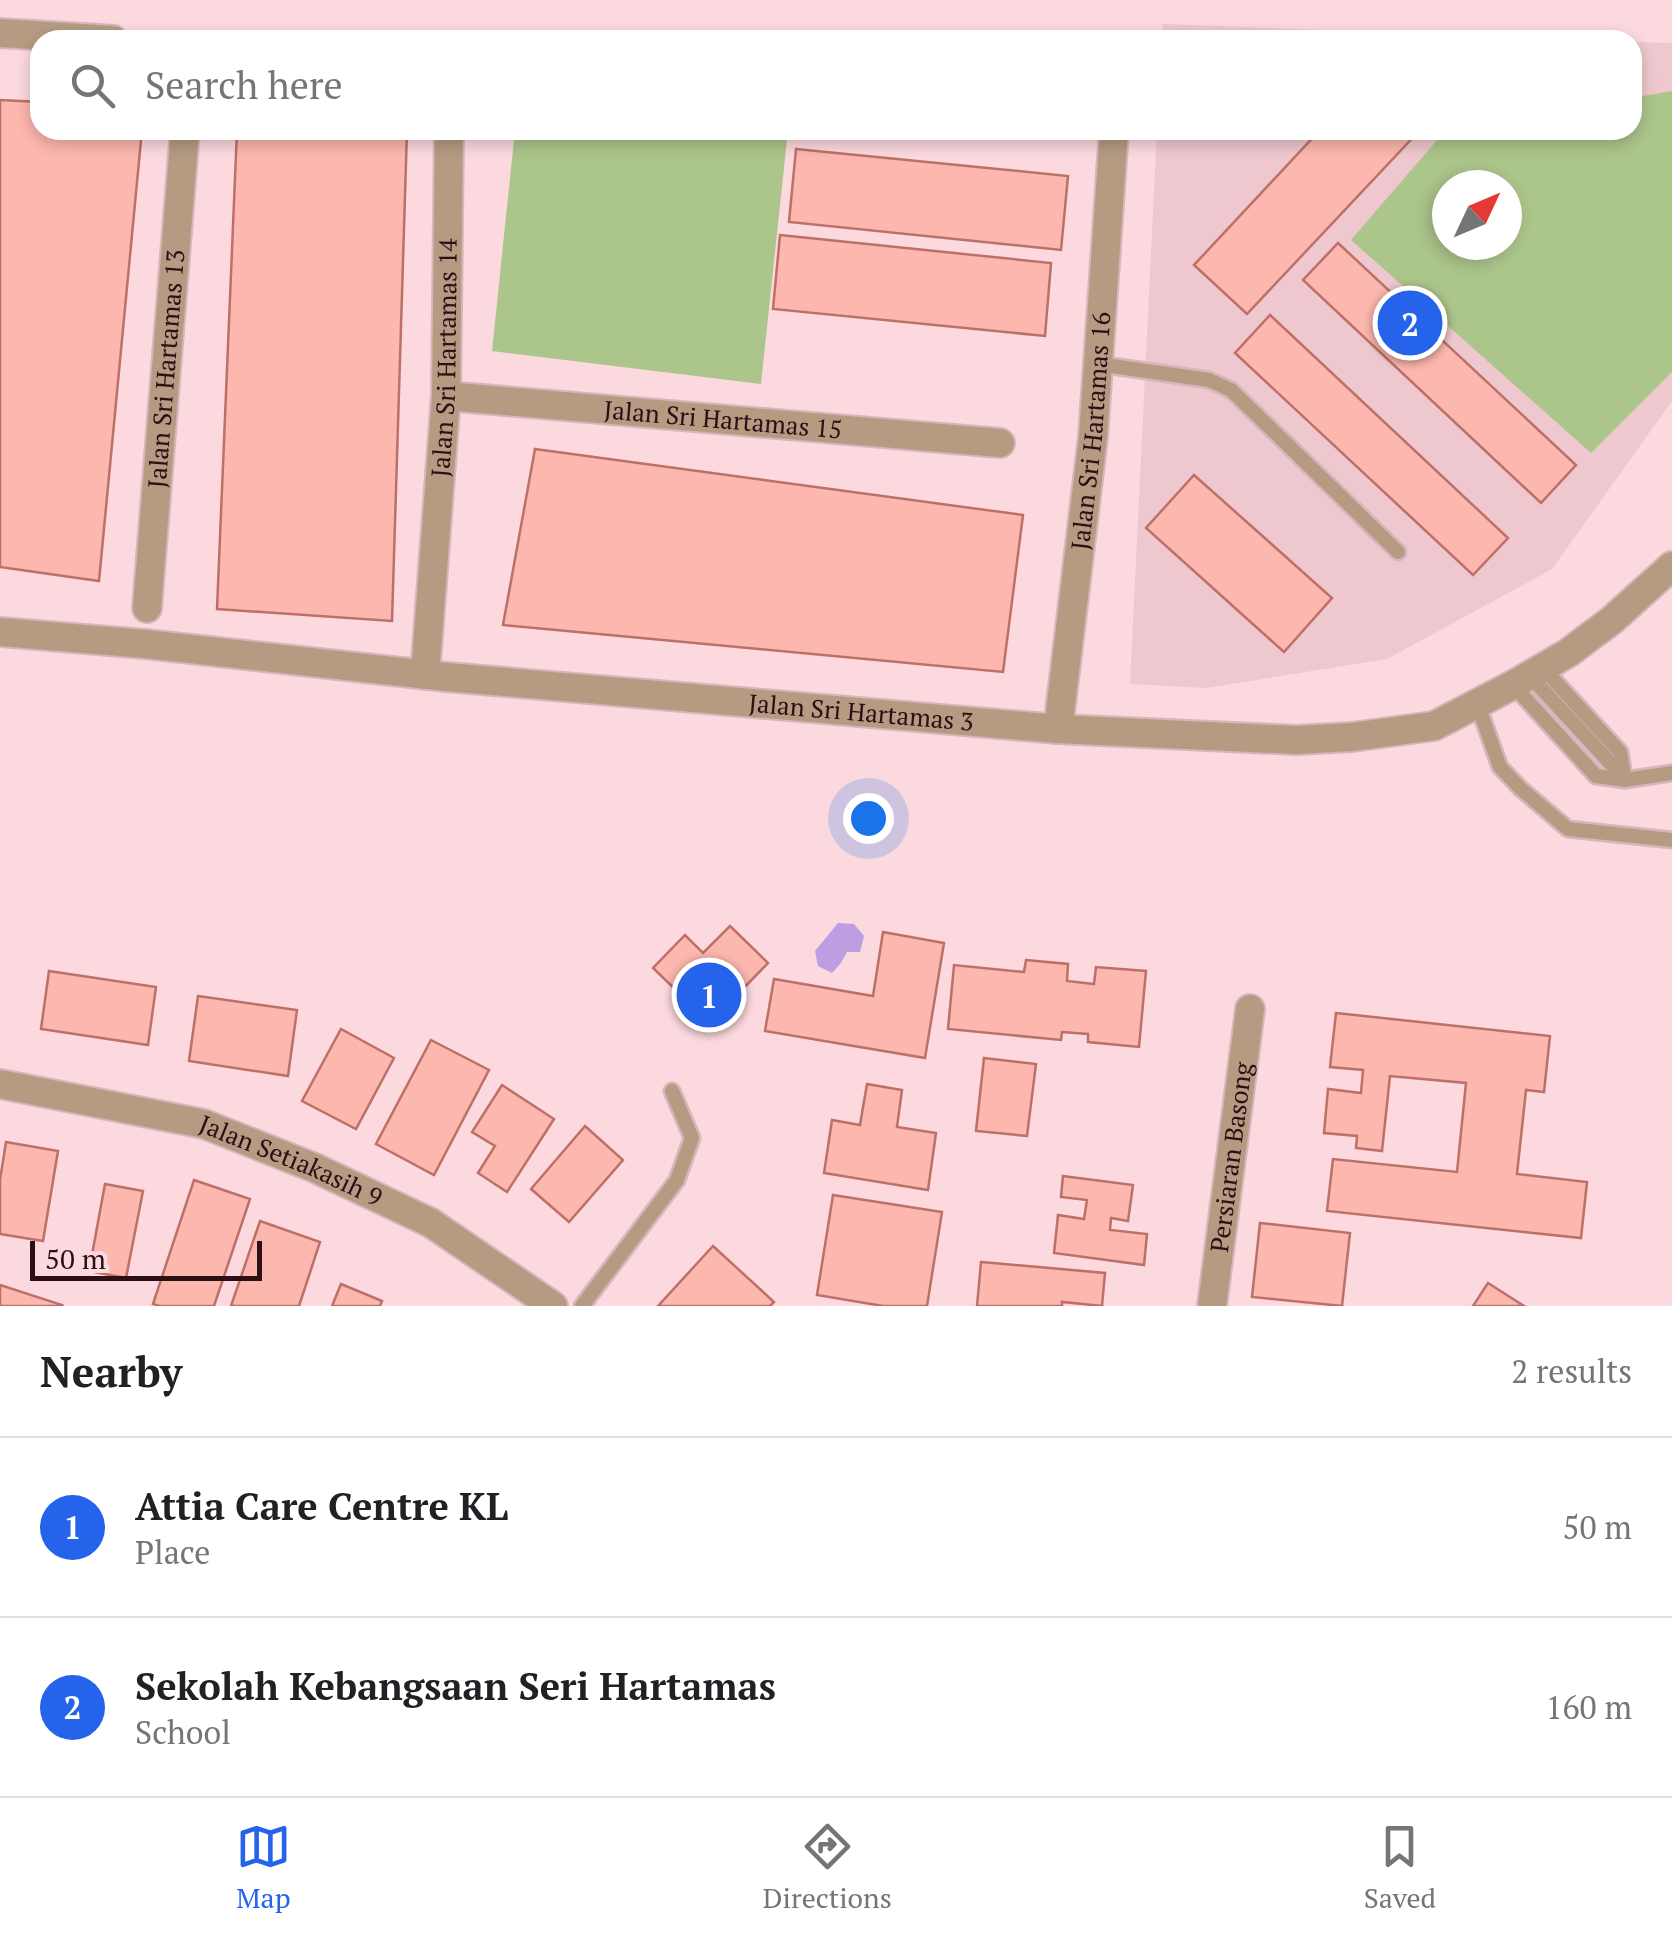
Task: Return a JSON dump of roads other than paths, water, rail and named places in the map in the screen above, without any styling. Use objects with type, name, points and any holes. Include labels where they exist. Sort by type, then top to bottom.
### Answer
[{"type":"street","points":[[0,33],[30,35]]},
{"type":"street","name":"Jalan Sri Hartamas 13","points":[[148,608],[184,140]]},
{"type":"street","name":"Jalan Sri Hartamas 14","points":[[436,676],[432,588],[446,396],[449,140]]},
{"type":"street","name":"Jalan Sri Hartamas 16","points":[[1058,729],[1093,436],[1113,140]]},
{"type":"street","name":"Jalan Sri Hartamas 15","points":[[446,396],[1000,444]]},
{"type":"street","name":"Jalan Sri Hartamas 3","points":[[0,632],[436,676],[1058,729],[1314,739],[1434,726],[1568,653],[1672,566]]},
{"type":"street","name":"Persiaran Basong","points":[[1212,1306],[1250,1009]]},
{"type":"street","name":"Jalan Setiakasih 9","points":[[0,1084],[204,1124],[315,1168],[431,1222],[553,1306]]},
{"type":"lane","points":[[1098,364],[1209,380],[1230,390],[1398,552]]},
{"type":"lane","points":[[1528,676],[1620,752],[1625,780]]},
{"type":"lane","points":[[1528,676],[1596,776],[1625,780],[1672,772]]},
{"type":"lane","points":[[1477,703],[1500,767],[1568,829],[1672,840]]},
{"type":"lane","points":[[582,1306],[677,1180],[692,1138],[672,1092]]},
{"type":"place","name":"Sekolah Kebangsaan Seri Hartamas","points":[[1410,323]]},
{"type":"place","name":"Attia Care Centre KL","points":[[709,995]]}]
